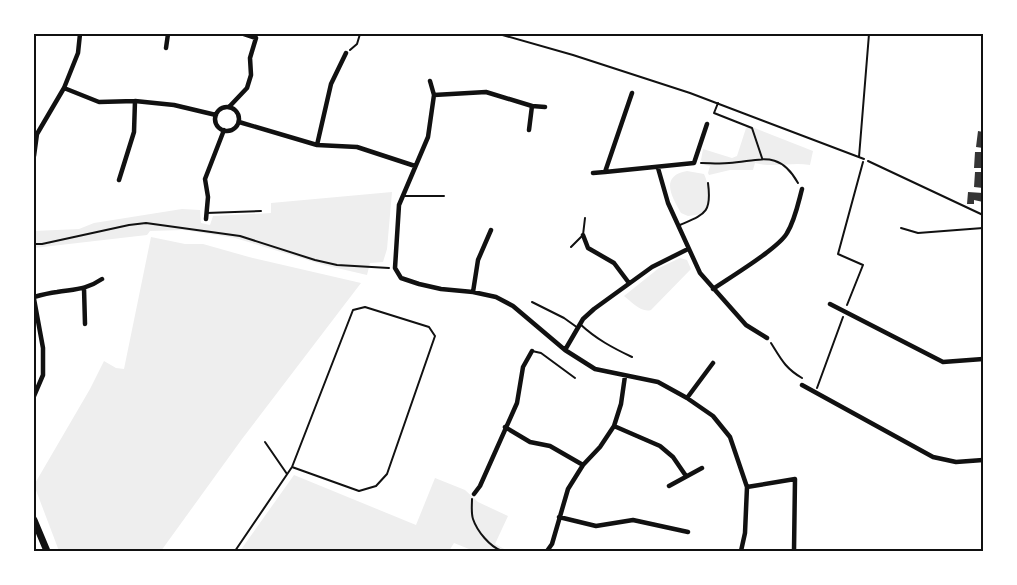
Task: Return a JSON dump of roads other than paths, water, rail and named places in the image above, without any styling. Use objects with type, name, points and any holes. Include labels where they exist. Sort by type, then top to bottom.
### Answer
[{"type":"main road","points":[[34,520],[47,551]]},
{"type":"street","points":[[34,156],[35,133],[64,88],[78,53],[80,34]]},
{"type":"street","points":[[166,48],[168,34]]},
{"type":"street","points":[[239,122],[234,129],[224,130],[217,126],[216,115],[221,109],[229,107],[246,88],[251,75],[250,58],[256,38],[244,34]]},
{"type":"street","points":[[317,145],[331,84],[346,53]]},
{"type":"street","points":[[430,81],[434,95],[428,137],[414,166],[399,205],[395,268],[397,274],[401,278],[419,284],[496,297],[513,306],[565,350],[595,369],[658,382],[688,398],[713,416],[730,437],[747,487],[746,533],[741,551]]},
{"type":"street","points":[[64,88],[99,102],[135,101],[174,105],[216,115]]},
{"type":"street","points":[[434,95],[486,92],[532,106],[545,107]]},
{"type":"street","points":[[605,172],[632,93]]},
{"type":"street","points":[[119,180],[134,132],[135,101]]},
{"type":"street","points":[[529,130],[532,106]]},
{"type":"street","points":[[229,107],[236,111],[239,122]]},
{"type":"street","points":[[239,122],[317,145],[357,147],[414,166]]},
{"type":"street","points":[[593,174],[694,164],[708,124]]},
{"type":"street","points":[[206,219],[208,197],[205,179],[224,130]]},
{"type":"street","points":[[658,168],[668,202],[700,274],[746,325],[767,338]]},
{"type":"street","points":[[713,290],[774,247],[786,236],[794,219],[802,189]]},
{"type":"street","points":[[472,292],[478,260],[491,230]]},
{"type":"street","points":[[583,235],[588,248],[614,263],[629,283]]},
{"type":"street","points":[[565,350],[579,326],[594,309],[652,267],[688,249]]},
{"type":"street","points":[[34,396],[43,375],[43,348],[34,298],[92,286],[102,279]]},
{"type":"street","points":[[84,288],[85,324]]},
{"type":"street","points":[[830,304],[943,362],[983,359]]},
{"type":"street","points":[[474,494],[480,486],[517,403],[523,367],[532,351]]},
{"type":"street","points":[[688,398],[713,363]]},
{"type":"street","points":[[547,551],[552,544],[568,489],[583,465],[600,447],[614,426],[621,404],[625,376]]},
{"type":"street","points":[[802,385],[934,457],[956,462],[983,460]]},
{"type":"street","points":[[614,426],[660,446],[672,457],[686,476]]},
{"type":"street","points":[[505,427],[530,442],[550,446],[583,465]]},
{"type":"street","points":[[669,486],[702,468]]},
{"type":"street","points":[[747,487],[795,480],[794,551]]},
{"type":"street","points":[[559,516],[596,526],[633,520],[688,532]]},
{"type":"lane","points":[[868,161],[983,215]]},
{"type":"lane","points":[[678,226],[698,217],[707,210],[709,204],[708,183]]},
{"type":"lane","points":[[403,196],[444,196]]},
{"type":"lane","points":[[206,213],[261,210]]},
{"type":"lane","points":[[571,247],[583,235],[585,218]]},
{"type":"lane","points":[[901,228],[918,233],[983,228]]},
{"type":"lane","points":[[532,302],[579,326],[610,347],[632,357]]},
{"type":"lane","points":[[235,551],[292,467],[353,310],[365,307],[429,327],[435,336],[387,474],[376,486],[359,491],[292,467]]},
{"type":"lane","points":[[532,351],[541,353],[575,378]]},
{"type":"lane","points":[[265,442],[287,474]]}]
